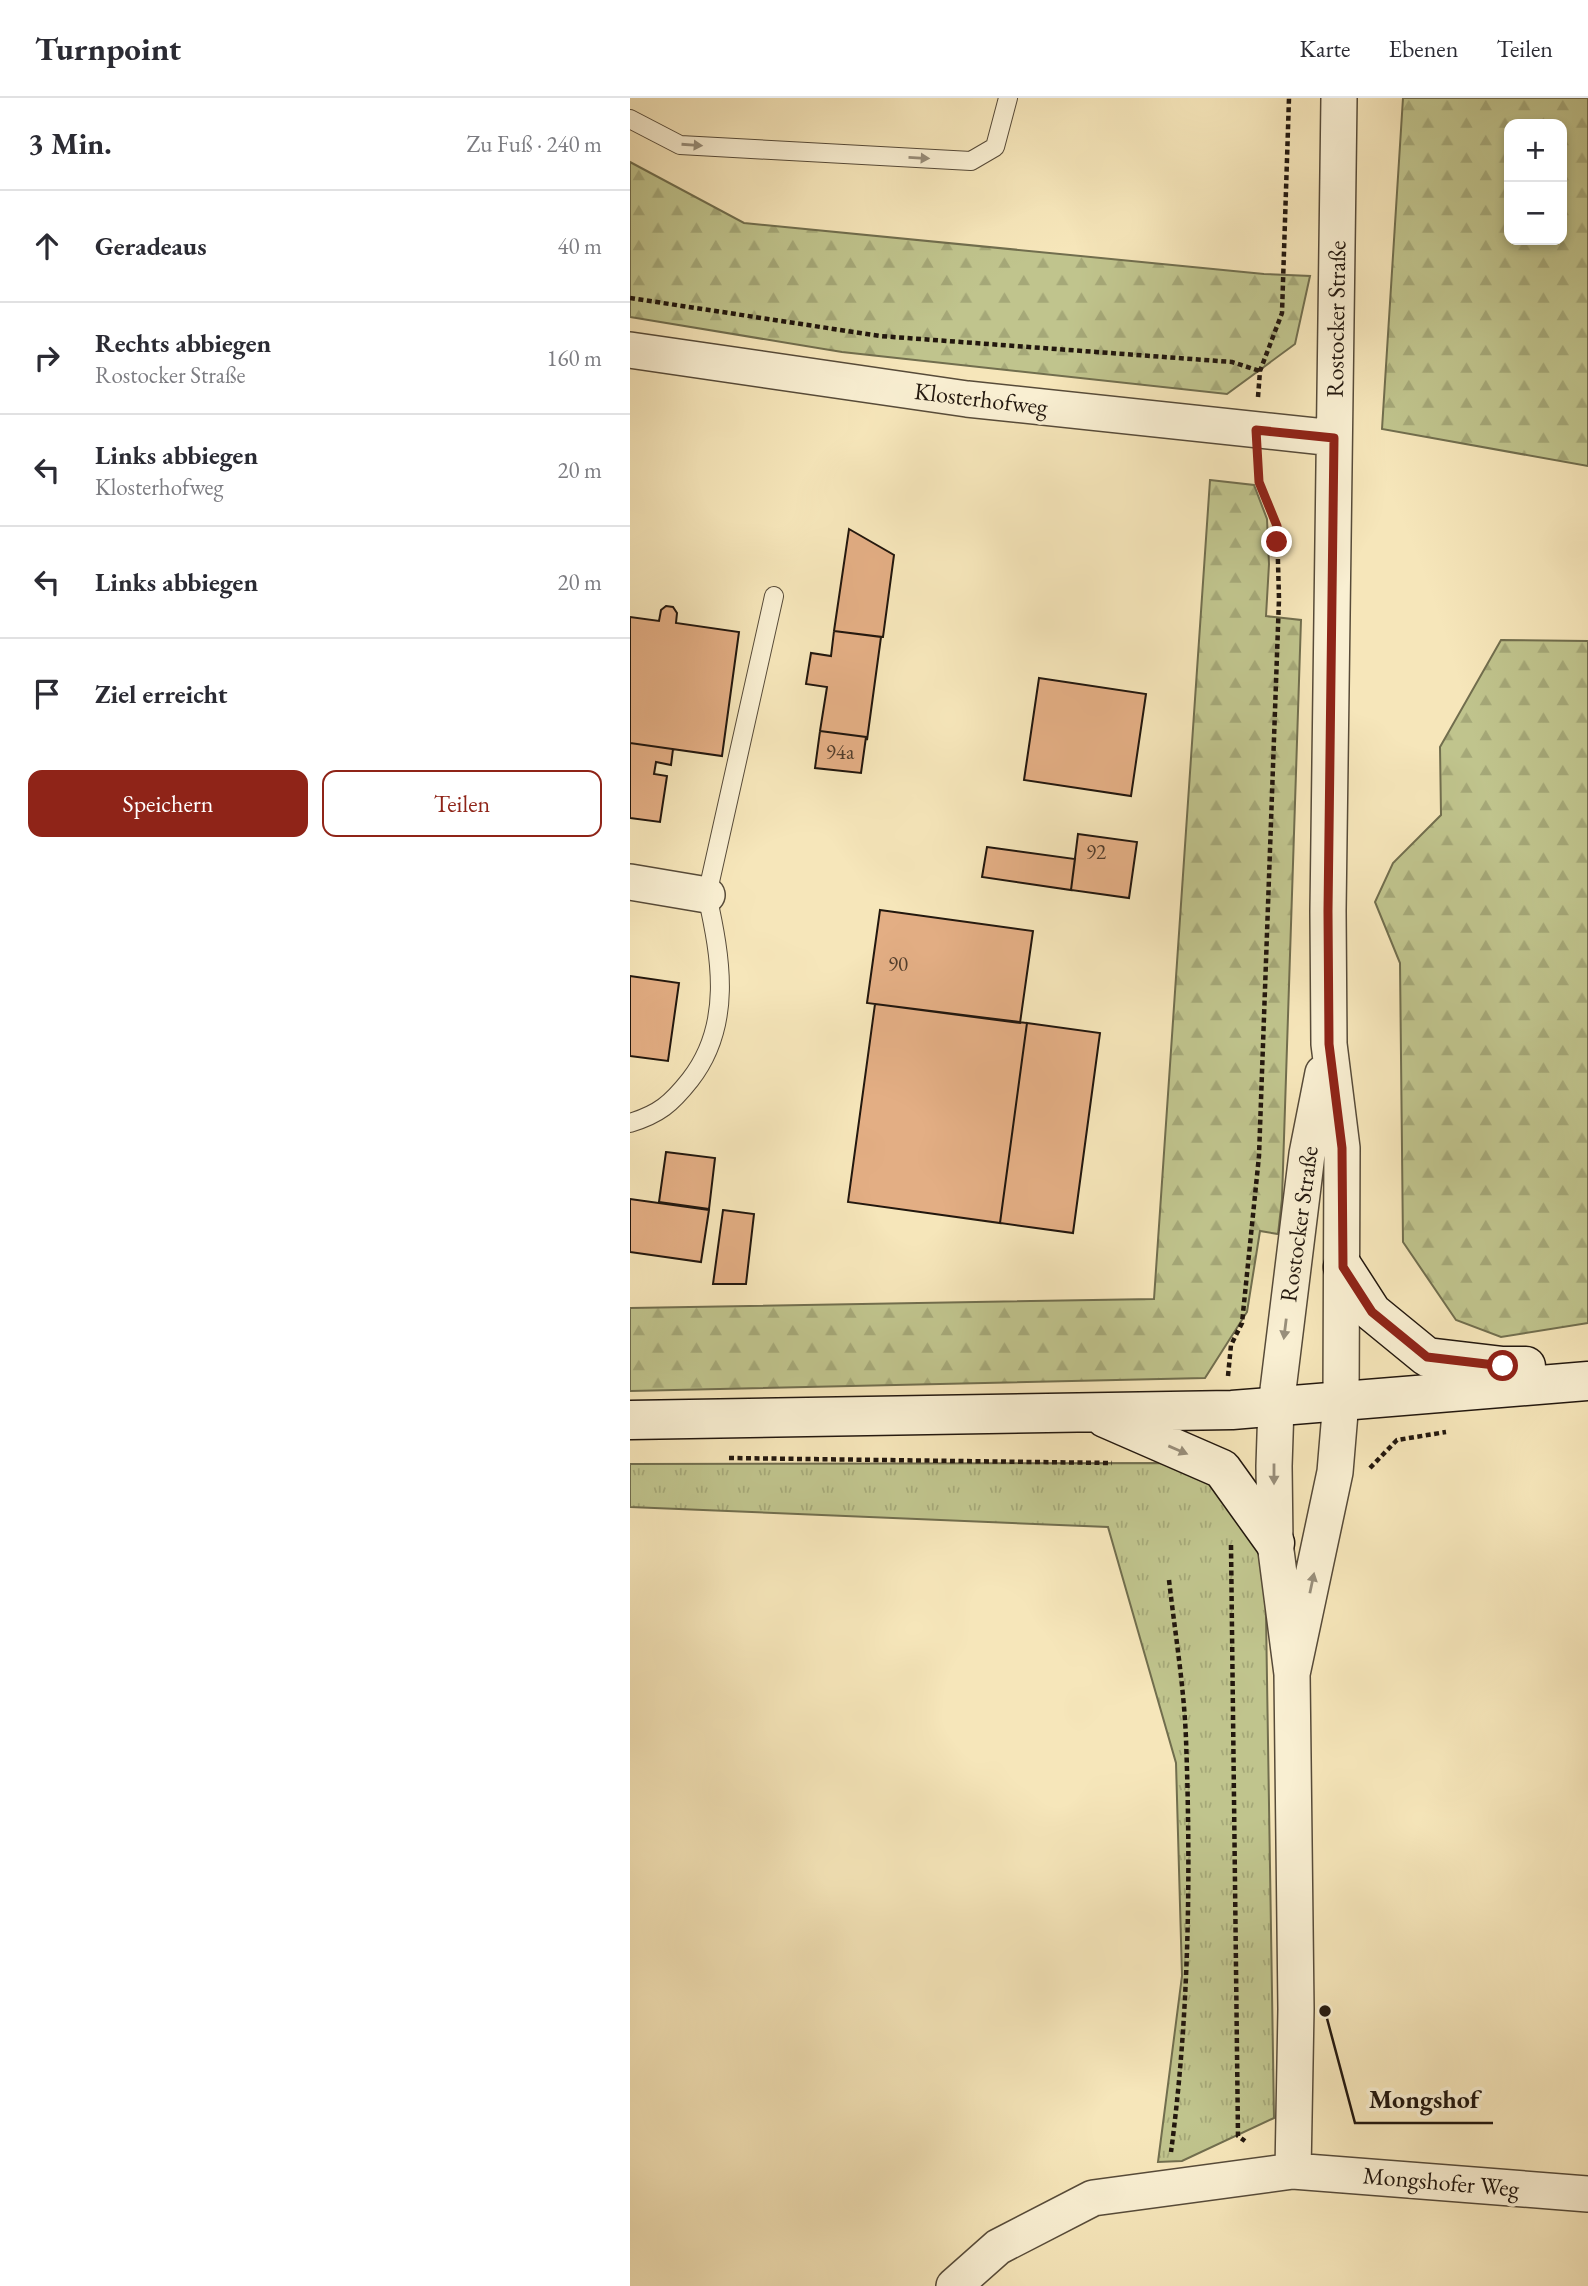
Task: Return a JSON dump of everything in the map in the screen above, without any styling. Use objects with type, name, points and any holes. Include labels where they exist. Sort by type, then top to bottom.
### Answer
[{"type":"main road","points":[[1343,1267],[1372,1312],[1427,1357],[1503,1366],[1588,1367]]},
{"type":"main road","points":[[630,1420],[1232,1409],[1588,1381]]},
{"type":"main road","points":[[1093,1413],[1222,1469],[1275,1542]]},
{"type":"street","name":"Rostocker Straße","points":[[1292,1674],[1335,1472],[1341,1401],[1342,1148],[1329,1044],[1328,911],[1339,98]]},
{"type":"street","name":"Klosterhofweg","points":[[630,350],[967,399],[1334,438]]},
{"type":"street","points":[[630,882],[707,895]]},
{"type":"street","name":"Rostocker Straße","points":[[1292,1674],[1275,1542],[1276,1406],[1307,1154],[1329,1044]]},
{"type":"street","points":[[1292,1674],[1296,2010],[1293,2171]]},
{"type":"street","name":"Mongshofer Weg","points":[[954,2286],[998,2247],[1093,2198],[1293,2171],[1588,2194]]},
{"type":"lane","points":[[630,119],[680,145],[971,161],[995,147],[1008,98]]},
{"type":"lane","points":[[630,1123],[654,1115],[680,1093],[701,1066],[715,1033],[720,991],[718,944],[707,895],[774,596]]},
{"type":"path","points":[[1232,1409],[1227,1369],[1231,1345],[1242,1324],[1259,1156],[1279,599],[1277,526],[1259,482],[1256,430],[1260,371],[1282,313],[1289,98]]},
{"type":"path","points":[[630,298],[880,336],[1232,362],[1260,371]]},
{"type":"path","points":[[1335,1472],[1364,1474],[1397,1440],[1459,1431]]},
{"type":"path","points":[[726,1458],[1125,1463]]},
{"type":"path","points":[[1231,1537],[1238,2136],[1293,2171]]},
{"type":"path","points":[[1166,2188],[1181,2074],[1187,1967],[1186,1736],[1169,1580]]},
{"type":"green space","points":[[1403,98],[1588,98],[1588,466],[1382,429]]},
{"type":"green space","points":[[630,162],[744,223],[1264,274],[1310,276],[1295,344],[1227,394],[842,352],[630,317]]},
{"type":"green space","points":[[1210,480],[1254,485],[1267,519],[1269,564],[1266,616],[1301,620],[1282,1199],[1278,1234],[1260,1231],[1247,1312],[1205,1378],[630,1391],[630,1308],[1154,1299]]},
{"type":"green space","points":[[1501,640],[1588,641],[1588,1323],[1501,1337],[1456,1320],[1403,1242],[1400,963],[1375,902],[1393,863],[1441,815],[1440,747]]},
{"type":"green space","points":[[1180,1463],[1227,1495],[1265,1553],[1274,2118],[1182,2161],[1158,2162],[1182,1976],[1176,1763],[1108,1527],[630,1507],[630,1464]]},
{"type":"building","points":[[849,529],[894,555],[883,637],[834,631]]},
{"type":"building","points":[[666,606],[673,607],[677,613],[676,623],[739,632],[722,756],[630,743],[630,617],[659,621],[661,610]]},
{"type":"building","points":[[834,631],[881,637],[867,740],[866,737],[820,731],[827,687],[806,684],[811,653],[831,656]]},
{"type":"building","points":[[1039,678],[1146,694],[1131,796],[1024,780]]},
{"type":"building","points":[[820,731],[866,737],[861,773],[815,768]]},
{"type":"building","points":[[630,743],[673,749],[671,765],[656,762],[654,774],[667,776],[660,822],[630,818]]},
{"type":"building","points":[[1078,834],[1137,842],[1129,898],[1071,890]]},
{"type":"building","points":[[987,847],[1075,859],[1071,890],[982,877]]},
{"type":"building","points":[[880,910],[1033,931],[1020,1023],[867,1003]]},
{"type":"building","points":[[630,976],[679,983],[668,1061],[630,1056]]},
{"type":"building","points":[[875,1004],[1027,1023],[1000,1223],[848,1202]]},
{"type":"building","points":[[1027,1023],[1100,1033],[1073,1233],[1000,1223]]},
{"type":"building","points":[[666,1152],[715,1158],[709,1209],[659,1202]]},
{"type":"building","points":[[630,1199],[709,1210],[701,1262],[630,1252]]},
{"type":"building","points":[[723,1210],[754,1214],[746,1284],[713,1284]]},
{"type":"place","name":"Mongshof","points":[[1325,2011]]},
{"type":"route","points":[[1277,542],[1277,526],[1259,482],[1256,430],[1334,438],[1329,1044],[1342,1148],[1343,1267],[1372,1312],[1427,1357],[1503,1366]]}]
